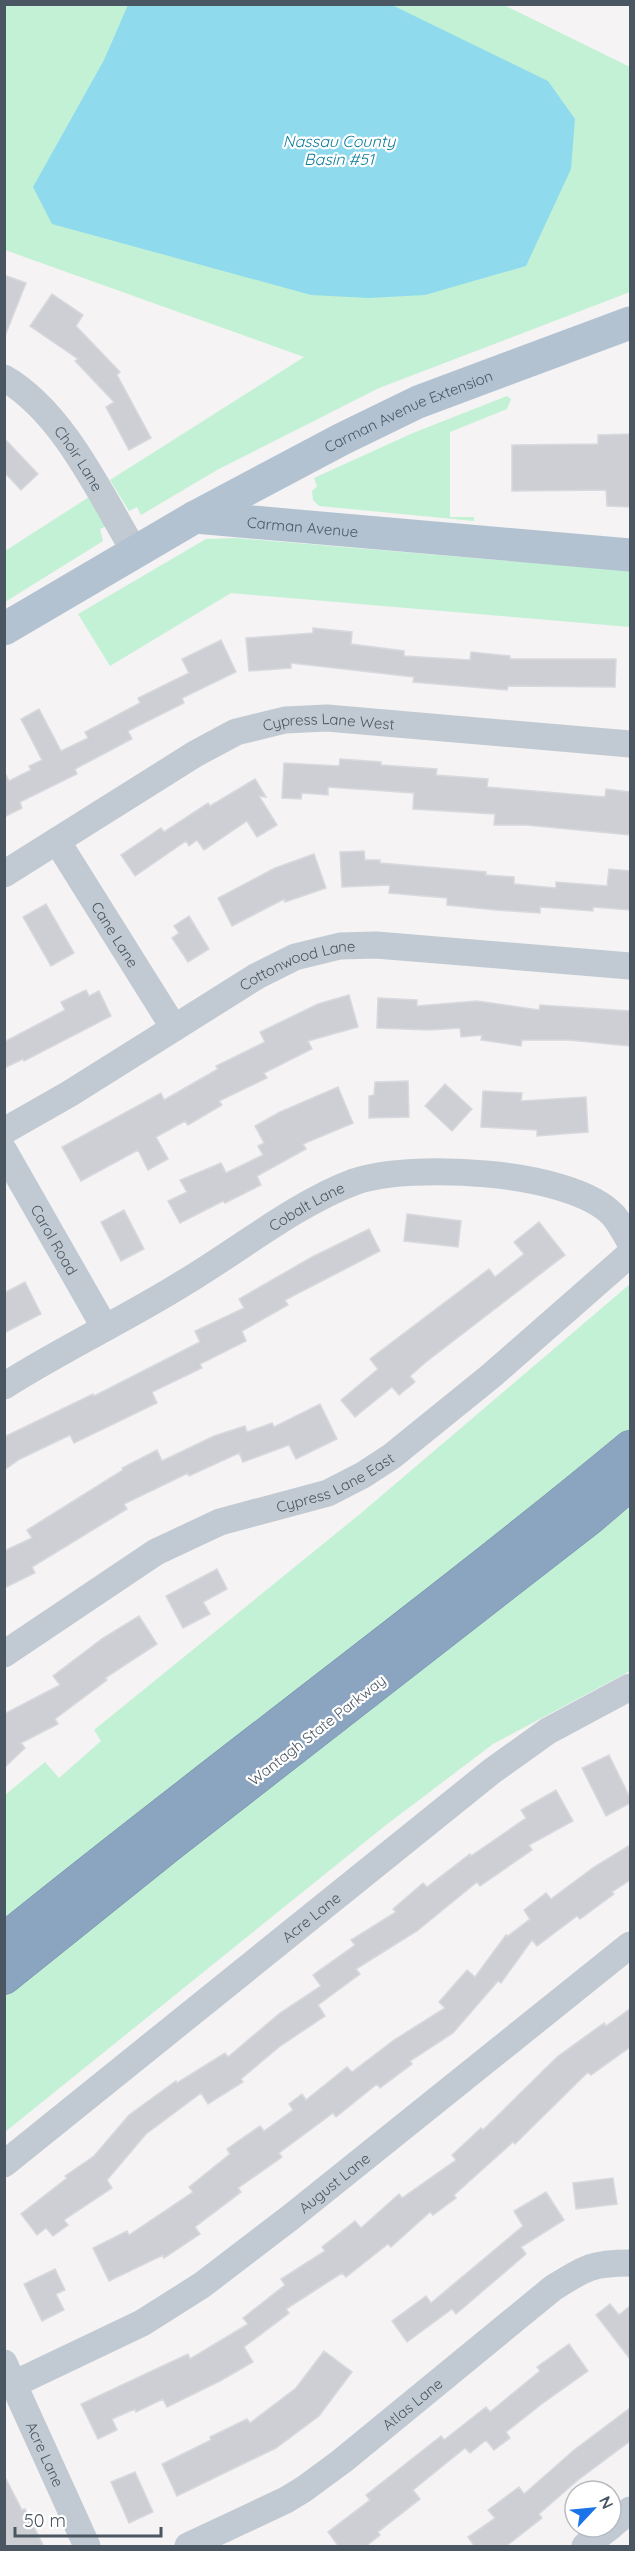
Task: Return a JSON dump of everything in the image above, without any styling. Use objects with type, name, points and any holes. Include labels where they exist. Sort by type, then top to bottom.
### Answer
[{"type":"highway","name":"Wantagh State Parkway","points":[[4,1940],[119,1847],[436,1602],[630,1447]]},
{"type":"highway","name":"Wantagh State Parkway","points":[[4,1978],[180,1837],[581,1525],[630,1484]]},
{"type":"main road","name":"Carman Avenue Extension","points":[[195,516],[418,402],[630,323]]},
{"type":"main road","points":[[4,629],[195,516]]},
{"type":"main road","name":"Carman Avenue","points":[[195,516],[630,555]]},
{"type":"street","name":"Choir Lane","points":[[4,378],[29,395],[48,412],[75,451],[135,552]]},
{"type":"street","name":"Cypress Lane West","points":[[4,874],[236,732],[285,720],[327,718],[630,744]]},
{"type":"street","name":"Cane Lane","points":[[57,841],[174,1028]]},
{"type":"street","name":"Cottonwood Lane","points":[[4,1131],[257,976],[295,957],[340,946],[376,945],[630,966]]},
{"type":"street","name":"Carol Road","points":[[4,1151],[105,1328]]},
{"type":"street","name":"Cobalt Lane","points":[[4,1386],[182,1285],[311,1203],[354,1182],[385,1174],[470,1173],[529,1179],[563,1187],[589,1198],[613,1215],[630,1242]]},
{"type":"street","name":"Cypress Lane East","points":[[4,1654],[146,1558],[180,1538],[220,1522],[328,1493],[363,1475],[392,1456],[492,1375],[630,1254]]},
{"type":"street","name":"Acre Lane","points":[[4,2164],[492,1771],[548,1731],[627,1697]]},
{"type":"street","name":"August Lane","points":[[9,2373],[142,2322],[202,2285],[291,2217],[630,1945]]},
{"type":"street","name":"Atlas Lane","points":[[188,2547],[304,2489],[342,2461],[553,2288],[586,2268],[606,2263],[630,2263]]},
{"type":"street","name":"Acre Lane","points":[[9,2373],[87,2547]]},
{"type":"green space","name":"Nassau County Basin #51","points":[[4,5],[504,5],[630,67],[630,292],[379,388],[217,470],[141,515],[137,507],[129,511],[110,480],[304,357],[5,250]]},
{"type":"green space","points":[[507,396],[511,399],[507,409],[450,432],[450,517],[474,517],[474,521],[319,506],[313,500],[312,491],[317,486],[314,478],[413,433]]},
{"type":"green space","points":[[89,497],[107,526],[100,529],[103,541],[5,602],[5,551]]},
{"type":"green space","points":[[235,538],[630,571],[630,627],[231,593],[110,666],[78,614],[206,539]]},
{"type":"green space","points":[[630,1284],[630,1429],[538,1504],[146,1807],[5,1923],[5,1795],[45,1762],[59,1778],[101,1741],[94,1730],[360,1514]]},
{"type":"green space","points":[[630,1500],[630,1671],[493,1744],[386,1825],[5,2132],[5,1994],[141,1884]]},
{"type":"water","name":"Nassau County Basin #51","points":[[128,5],[392,5],[548,81],[575,119],[571,169],[526,266],[425,295],[369,298],[311,295],[52,224],[33,187],[104,60]]},
{"type":"building","points":[[4,275],[26,283],[5,336],[4,336]]},
{"type":"building","points":[[52,294],[83,315],[76,326],[120,372],[117,375],[151,438],[129,450],[106,407],[114,402],[75,361],[78,359],[30,326]]},
{"type":"building","points":[[630,434],[630,507],[607,506],[606,490],[512,491],[512,445],[598,444],[598,435]]},
{"type":"building","points":[[4,438],[38,474],[21,490],[4,472]]},
{"type":"building","points":[[313,628],[352,632],[351,644],[404,651],[404,656],[470,660],[471,652],[510,656],[510,659],[616,659],[615,687],[508,686],[507,690],[413,682],[414,677],[291,663],[291,668],[249,671],[246,638],[313,633]]},
{"type":"building","points":[[221,640],[236,672],[182,698],[184,703],[128,731],[132,739],[75,769],[77,774],[20,802],[22,808],[4,817],[4,771],[9,781],[31,770],[29,766],[42,760],[21,719],[39,709],[61,751],[88,738],[85,732],[140,703],[138,698],[189,673],[182,659]]},
{"type":"building","points":[[340,759],[437,769],[436,775],[488,779],[487,787],[605,797],[606,789],[630,792],[630,835],[526,825],[494,825],[495,814],[413,809],[414,793],[328,787],[328,795],[302,793],[301,799],[282,798],[284,763],[339,766]]},
{"type":"building","points":[[255,779],[266,797],[259,796],[277,825],[257,837],[247,821],[204,850],[197,840],[189,846],[186,841],[135,876],[121,855],[161,828],[164,832],[208,803],[210,806]]},
{"type":"building","points":[[364,851],[365,860],[380,860],[380,863],[486,872],[486,875],[514,877],[514,884],[556,888],[556,882],[607,886],[609,869],[630,871],[630,910],[593,907],[593,911],[540,907],[540,913],[496,910],[447,905],[447,898],[389,893],[390,885],[342,887],[340,852]]},
{"type":"building","points":[[314,854],[326,888],[285,902],[284,899],[232,926],[218,898],[275,868]]},
{"type":"building","points":[[46,904],[74,953],[51,966],[23,917]]},
{"type":"building","points":[[189,916],[209,949],[188,962],[172,938],[179,933],[174,926]]},
{"type":"building","points":[[86,990],[89,996],[99,991],[111,1016],[24,1061],[23,1059],[4,1068],[4,1042],[65,1010],[61,1002]]},
{"type":"building","points":[[349,995],[358,1027],[308,1041],[312,1049],[264,1073],[267,1078],[219,1101],[222,1105],[188,1125],[185,1121],[156,1137],[168,1159],[148,1170],[138,1150],[81,1181],[62,1147],[161,1093],[164,1100],[218,1069],[216,1066],[265,1042],[260,1032],[318,1004]]},
{"type":"building","points":[[378,998],[417,1000],[417,1006],[477,1001],[539,1010],[540,1005],[630,1011],[629,1046],[569,1040],[522,1040],[521,1046],[481,1040],[482,1035],[461,1037],[460,1028],[429,1030],[377,1028]]},
{"type":"building","points":[[408,1081],[409,1117],[369,1118],[369,1096],[374,1095],[375,1082]]},
{"type":"building","points":[[445,1084],[472,1109],[452,1131],[425,1106]]},
{"type":"building","points":[[338,1087],[353,1123],[303,1144],[306,1149],[257,1176],[261,1185],[180,1223],[168,1201],[187,1192],[180,1180],[221,1163],[226,1173],[263,1155],[258,1146],[264,1143],[255,1126],[280,1112]]},
{"type":"building","points":[[483,1091],[522,1093],[521,1101],[586,1097],[588,1132],[537,1136],[537,1130],[481,1127]]},
{"type":"building","points":[[124,1210],[144,1249],[121,1261],[101,1222]]},
{"type":"building","points":[[407,1214],[461,1221],[458,1247],[404,1241]]},
{"type":"building","points":[[539,1222],[565,1255],[426,1362],[410,1376],[415,1382],[399,1395],[392,1387],[355,1417],[341,1400],[378,1369],[370,1359],[489,1269],[495,1277],[524,1254],[514,1242]]},
{"type":"building","points":[[369,1229],[380,1251],[285,1300],[288,1305],[242,1331],[246,1341],[200,1364],[202,1368],[152,1392],[157,1403],[74,1443],[70,1435],[20,1459],[4,1470],[4,1437],[93,1394],[94,1396],[200,1342],[195,1331],[244,1308],[239,1299],[312,1257]]},
{"type":"building","points":[[25,1282],[41,1314],[4,1333],[4,1293]]},
{"type":"building","points":[[320,1404],[337,1439],[296,1459],[289,1445],[243,1462],[239,1453],[189,1476],[188,1473],[124,1504],[127,1509],[32,1567],[35,1573],[4,1588],[4,1551],[32,1538],[27,1530],[123,1470],[122,1468],[157,1450],[162,1461],[214,1436],[245,1426],[247,1432],[272,1423],[274,1427]]},
{"type":"building","points":[[217,1569],[227,1589],[203,1602],[210,1614],[183,1628],[166,1596]]},
{"type":"building","points":[[139,1616],[157,1644],[105,1678],[107,1680],[55,1719],[58,1724],[21,1743],[25,1748],[4,1768],[4,1714],[60,1685],[53,1676],[103,1638]]},
{"type":"building","points":[[609,1755],[630,1798],[630,1803],[606,1816],[582,1768]]},
{"type":"building","points":[[556,1790],[573,1821],[529,1845],[532,1850],[480,1886],[477,1882],[417,1931],[356,1969],[360,1974],[318,2005],[325,2016],[279,2047],[241,2079],[243,2082],[208,2104],[201,2093],[146,2134],[107,2180],[112,2188],[64,2220],[68,2225],[53,2236],[46,2228],[37,2235],[21,2214],[67,2178],[65,2176],[94,2156],[129,2115],[176,2081],[177,2083],[225,2053],[228,2057],[280,2013],[321,1986],[313,1975],[355,1945],[351,1940],[396,1912],[393,1909],[423,1883],[427,1887],[470,1854],[471,1856],[526,1818],[521,1810]]},
{"type":"building","points":[[630,1845],[630,1880],[580,1919],[577,1916],[537,1946],[532,1940],[501,1983],[498,1981],[453,2033],[410,2061],[412,2064],[380,2088],[377,2084],[336,2117],[333,2113],[279,2153],[282,2157],[238,2188],[241,2192],[195,2227],[200,2234],[164,2258],[163,2255],[109,2281],[93,2248],[127,2231],[129,2235],[193,2192],[189,2187],[230,2154],[227,2149],[260,2126],[264,2131],[293,2110],[289,2104],[302,2094],[306,2100],[347,2067],[352,2072],[394,2040],[445,2008],[439,2002],[467,1970],[475,1977],[506,1935],[508,1936],[530,1919],[524,1910],[546,1893],[551,1899],[594,1867]]},
{"type":"building","points":[[630,2009],[630,2047],[591,2075],[588,2072],[515,2144],[513,2142],[454,2195],[456,2198],[433,2215],[430,2212],[391,2247],[388,2244],[346,2277],[342,2273],[286,2309],[289,2313],[244,2347],[253,2362],[167,2407],[163,2399],[136,2412],[135,2409],[112,2419],[117,2430],[98,2439],[81,2404],[188,2354],[190,2359],[248,2324],[243,2318],[285,2285],[281,2279],[325,2251],[322,2247],[355,2221],[361,2228],[399,2194],[402,2198],[456,2160],[452,2155],[481,2128],[483,2130],[557,2057],[604,2023],[606,2026]]},
{"type":"building","points":[[613,2178],[617,2204],[576,2209],[573,2183]]},
{"type":"building","points":[[546,2192],[564,2220],[521,2247],[526,2254],[456,2314],[452,2309],[407,2342],[392,2321],[426,2296],[431,2303],[523,2226],[514,2211]]},
{"type":"building","points":[[55,2269],[65,2290],[56,2294],[64,2310],[42,2321],[24,2284]]},
{"type":"building","points":[[610,2304],[619,2315],[630,2306],[630,2359],[596,2315]]},
{"type":"building","points":[[569,2344],[588,2371],[506,2432],[510,2438],[494,2450],[486,2440],[470,2453],[465,2448],[413,2490],[420,2499],[378,2532],[380,2535],[365,2547],[339,2547],[328,2532],[370,2500],[366,2495],[441,2436],[444,2440],[486,2407],[490,2412],[540,2371],[537,2367]]},
{"type":"building","points":[[324,2351],[352,2372],[319,2416],[276,2448],[177,2496],[162,2464],[247,2419],[250,2423],[296,2388]]},
{"type":"building","points":[[630,2408],[630,2441],[579,2479],[563,2479],[563,2493],[539,2514],[542,2518],[505,2547],[475,2547],[468,2537],[495,2518],[488,2510],[519,2487],[524,2494],[574,2450]]},
{"type":"building","points":[[135,2472],[153,2512],[129,2523],[111,2482]]},
{"type":"building","points":[[4,2475],[22,2510],[25,2509],[44,2547],[4,2547]]}]
